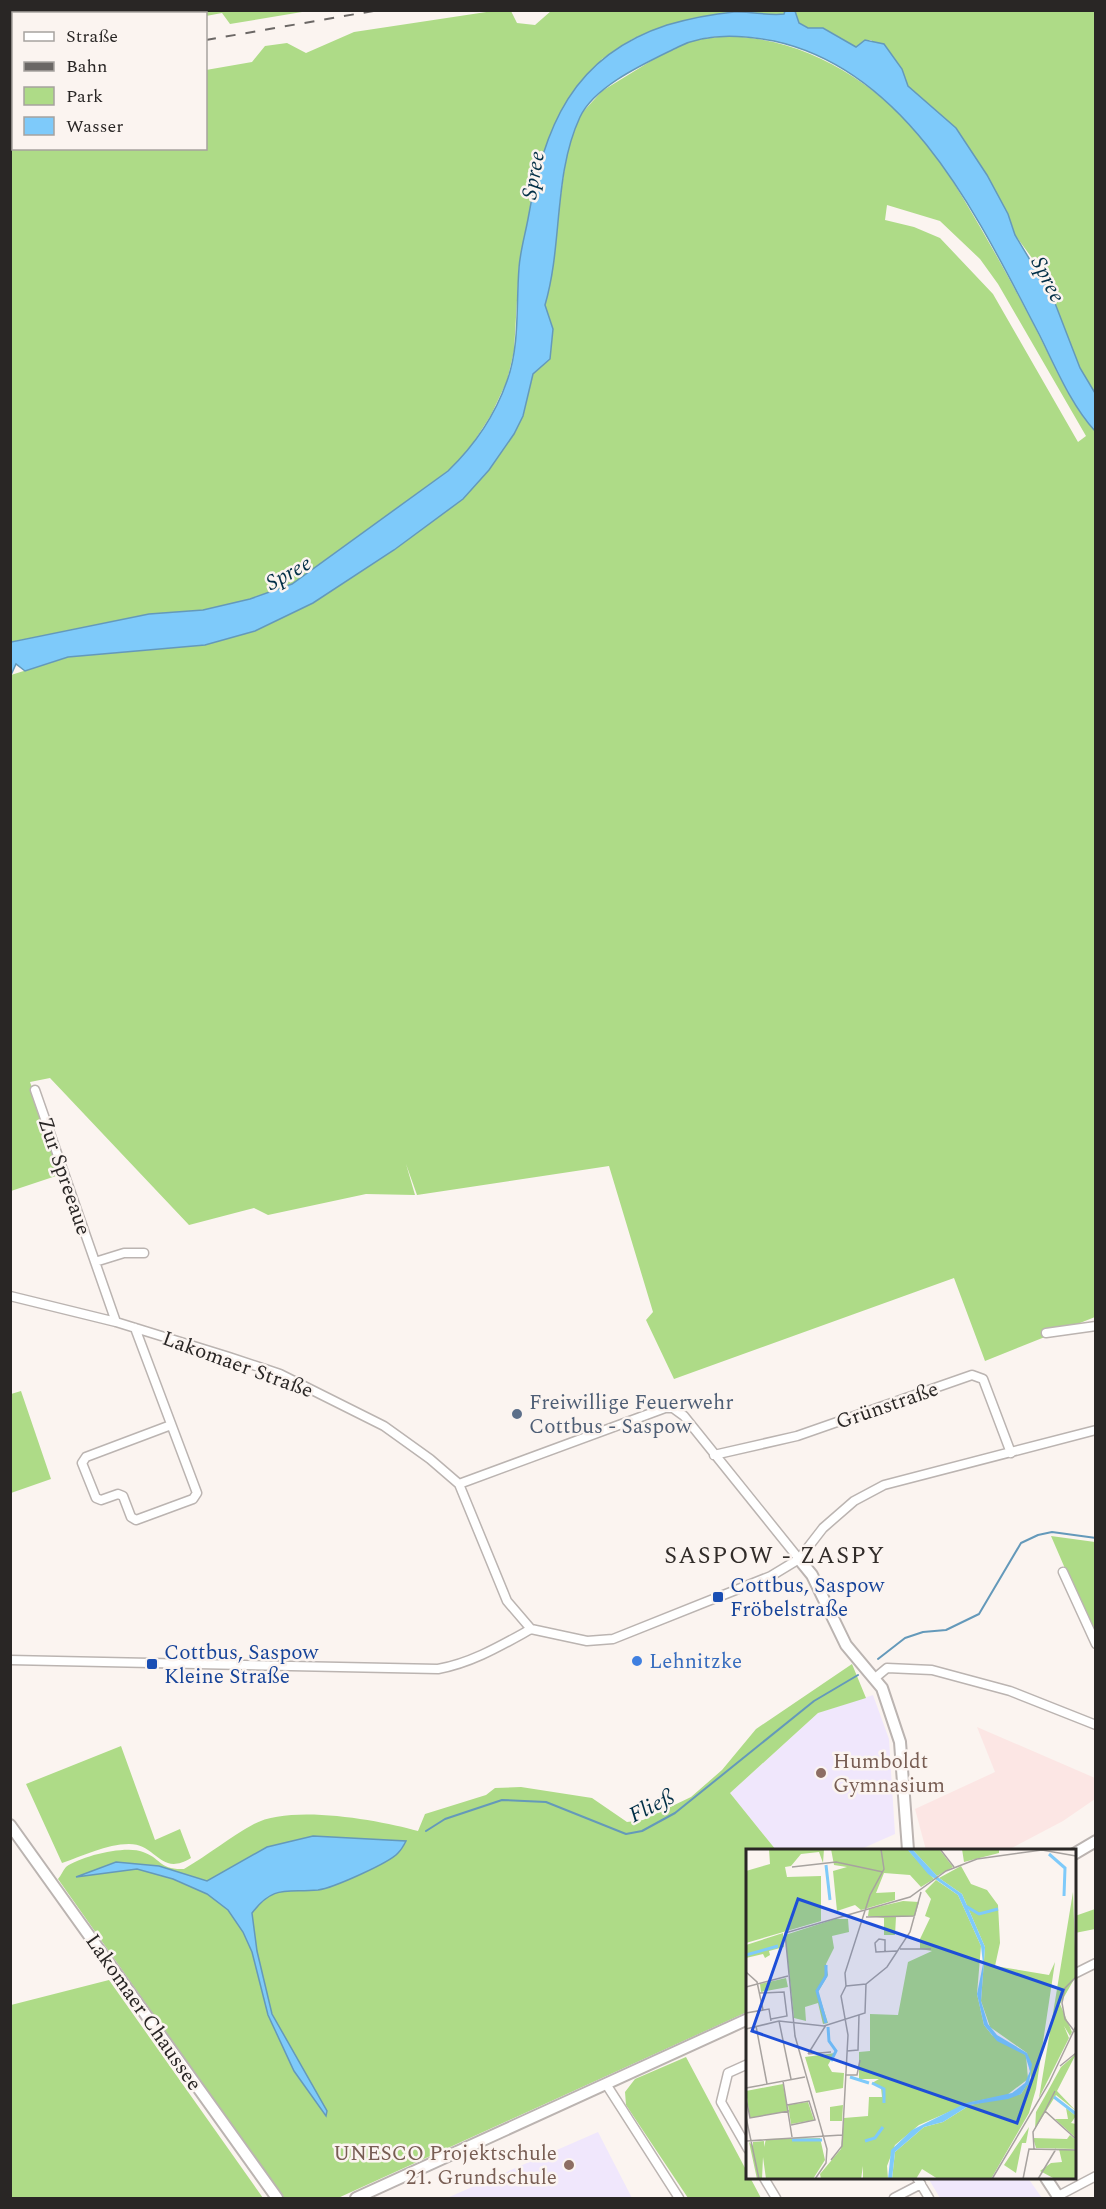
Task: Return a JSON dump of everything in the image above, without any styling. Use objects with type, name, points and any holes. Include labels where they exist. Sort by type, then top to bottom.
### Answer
[{"type":"street","name":"Zur Spreeaue","points":[[35,1090],[116,1322]]},
{"type":"street","name":"Zur Spreeaue","points":[[96,1263],[124,1253],[144,1253]]},
{"type":"street","name":"Lakomaer Straße","points":[[10,1296],[116,1322],[280,1374],[384,1426],[430,1459],[459,1484],[507,1601],[531,1629]]},
{"type":"street","points":[[1046,1333],[1095,1326]]},
{"type":"street","points":[[135,1328],[197,1493],[193,1498],[136,1520],[131,1517],[123,1496],[118,1494],[101,1500],[96,1498],[82,1463],[86,1457],[171,1425]]},
{"type":"street","name":"Grünstraße","points":[[714,1455],[797,1436],[972,1375],[982,1379],[1011,1453]]},
{"type":"street","points":[[459,1484],[665,1408],[673,1408],[684,1416],[812,1575],[846,1645],[882,1688],[900,1742],[908,1849]]},
{"type":"street","points":[[10,1660],[438,1669],[455,1666],[491,1651],[531,1629],[587,1641],[613,1639],[771,1576],[799,1559],[823,1528],[854,1501],[872,1491],[898,1480],[1095,1430]]},
{"type":"street","points":[[1063,1572],[1095,1644]]},
{"type":"street","points":[[875,1678],[887,1668],[932,1670],[1010,1691],[1095,1725]]},
{"type":"street","name":"Lakomaer Chaussee","points":[[10,1825],[277,2199]]},
{"type":"street","points":[[1076,1853],[1095,1841]]},
{"type":"street","points":[[1076,1973],[1095,1962]]},
{"type":"street","points":[[356,2199],[746,2019]]},
{"type":"street","points":[[746,2064],[728,2073],[721,2102],[746,2147]]},
{"type":"street","points":[[606,2084],[679,2199]]},
{"type":"street","points":[[1047,2179],[1058,2197],[1095,2176]]},
{"type":"street","points":[[765,2179],[776,2199]]},
{"type":"street","points":[[894,2199],[919,2181],[929,2199]]},
{"type":"shaded area","name":"Humboldt Gymnasium","points":[[873,1695],[889,1739],[895,1834],[861,1849],[775,1849],[730,1793],[818,1713]]},
{"type":"shaded area","points":[[977,1727],[1095,1778],[1095,1799],[1063,1821],[1010,1849],[926,1849],[915,1809],[995,1772]]},
{"type":"shaded area","name":"UNESCO Projektschule 21. Grundschule","points":[[598,2132],[632,2198],[447,2198]]},
{"type":"shaded area","points":[[929,2179],[1029,2179],[1042,2198],[940,2198]]},
{"type":"green space","points":[[126,10],[308,10],[230,24],[222,13],[207,16],[207,12],[120,12]]},
{"type":"green space","points":[[795,10],[1095,11],[1095,393],[1080,368],[1032,258],[1015,235],[1008,214],[956,128],[908,86],[902,69],[871,40],[865,40],[856,47],[823,28],[808,28],[799,23]]},
{"type":"green space","points":[[493,11],[511,11],[517,23],[535,25],[551,11],[785,11],[784,14],[767,16],[736,12],[669,25],[634,38],[602,59],[538,167],[519,266],[514,351],[507,381],[491,415],[468,451],[448,471],[292,584],[250,599],[203,610],[149,614],[11,642],[10,103],[12,102],[12,150],[207,150],[207,70],[252,62],[265,46],[287,43],[306,53],[354,32]]},
{"type":"green space","points":[[726,36],[756,39],[785,45],[812,55],[863,83],[908,122],[933,150],[951,177],[1010,280],[1070,396],[1095,431],[1095,1317],[985,1361],[954,1278],[674,1379],[646,1320],[653,1312],[609,1166],[417,1195],[406,1164],[415,1195],[366,1194],[268,1215],[254,1208],[189,1225],[50,1078],[30,1082],[62,1174],[11,1191],[11,675],[68,657],[205,645],[255,631],[313,603],[394,550],[463,499],[489,470],[514,434],[523,416],[533,374],[550,359],[553,329],[545,305],[568,145],[581,114],[602,91],[659,56],[691,40]],"holes":[[[887,205],[940,221],[980,259],[998,284],[1086,436],[1078,442],[993,294],[940,238],[914,227],[885,220]]]},
{"type":"green space","points":[[21,1391],[51,1479],[11,1493],[11,1394]]},
{"type":"green space","points":[[1051,1536],[1095,1542],[1095,1638]]},
{"type":"green space","points":[[852,1664],[866,1698],[818,1713],[730,1793],[775,1849],[746,1849],[746,2012],[338,2198],[283,2198],[58,1879],[66,1867],[82,1859],[126,1850],[149,1854],[170,1868],[184,1869],[254,1824],[270,1818],[290,1815],[359,1819],[418,1831],[425,1814],[486,1795],[495,1788],[521,1787],[592,1798],[627,1822],[643,1820],[691,1797],[722,1770],[756,1729]]},
{"type":"green space","points":[[121,1746],[155,1840],[180,1829],[191,1858],[172,1864],[138,1845],[129,1844],[103,1848],[62,1863],[26,1784]]},
{"type":"green space","points":[[1095,1909],[1095,1929],[1076,1933],[1076,1916]]},
{"type":"green space","points":[[109,1980],[263,2198],[11,2198],[11,2005]]},
{"type":"green space","points":[[686,2057],[746,2170],[746,2179],[751,2179],[761,2198],[688,2198],[626,2105],[625,2092],[635,2079]]},
{"type":"water","points":[[785,11],[795,11],[799,23],[808,28],[823,28],[856,47],[865,40],[884,44],[902,69],[908,86],[956,128],[987,175],[1008,214],[1015,235],[1053,298],[1080,368],[1095,393],[1095,431],[1071,397],[992,245],[965,200],[936,157],[902,117],[865,84],[822,58],[762,39],[725,36],[701,39],[678,47],[623,76],[597,95],[580,117],[571,139],[566,162],[551,282],[545,305],[553,329],[550,359],[533,374],[523,416],[514,434],[489,470],[463,499],[394,550],[313,603],[255,631],[205,645],[68,657],[25,671],[16,664],[11,675],[11,642],[149,614],[203,610],[250,599],[292,584],[448,471],[483,429],[507,381],[516,339],[520,256],[535,186],[543,154],[554,125],[568,99],[585,76],[607,55],[634,38],[667,25],[701,17],[740,12],[784,14]]},
{"type":"water","points":[[313,1836],[406,1841],[399,1852],[384,1863],[336,1885],[318,1890],[274,1894],[252,1913],[257,1951],[272,2014],[327,2111],[326,2116],[294,2071],[268,2015],[252,1952],[243,1932],[228,1910],[207,1894],[173,1879],[137,1869],[76,1877],[116,1862],[159,1866],[207,1881],[267,1847]]},
{"type":"waterway","name":"Fließ","points":[[878,1659],[905,1638],[923,1632],[946,1630],[979,1614],[1021,1543],[1038,1535],[1052,1532],[1096,1538]]},
{"type":"waterway","name":"Fließ","points":[[426,1831],[445,1819],[502,1800],[546,1802],[626,1834],[642,1831],[675,1813],[814,1701],[858,1675]]},
{"type":"railway","points":[[207,40],[379,10]]},
{"type":"place","name":"Freiwillige Feuerwehr Cottbus - Saspow","points":[[517,1414]]},
{"type":"place","name":"Cottbus, Saspow Fröbelstraße","points":[[718,1597]]},
{"type":"place","name":"Lehnitzke","points":[[637,1661]]},
{"type":"place","name":"Cottbus, Saspow Kleine Straße","points":[[152,1664]]},
{"type":"place","name":"Humboldt Gymnasium","points":[[821,1773]]},
{"type":"place","name":"UNESCO Projektschule 21. Grundschule","points":[[569,2165]]},
{"type":"district","name":"SASPOW - ZASPY","points":[[775,1555]]},
{"type":"water label","name":"Spree","points":[[532,175]]},
{"type":"water label","name":"Spree","points":[[1049,279]]},
{"type":"water label","name":"Spree","points":[[288,572]]}]
